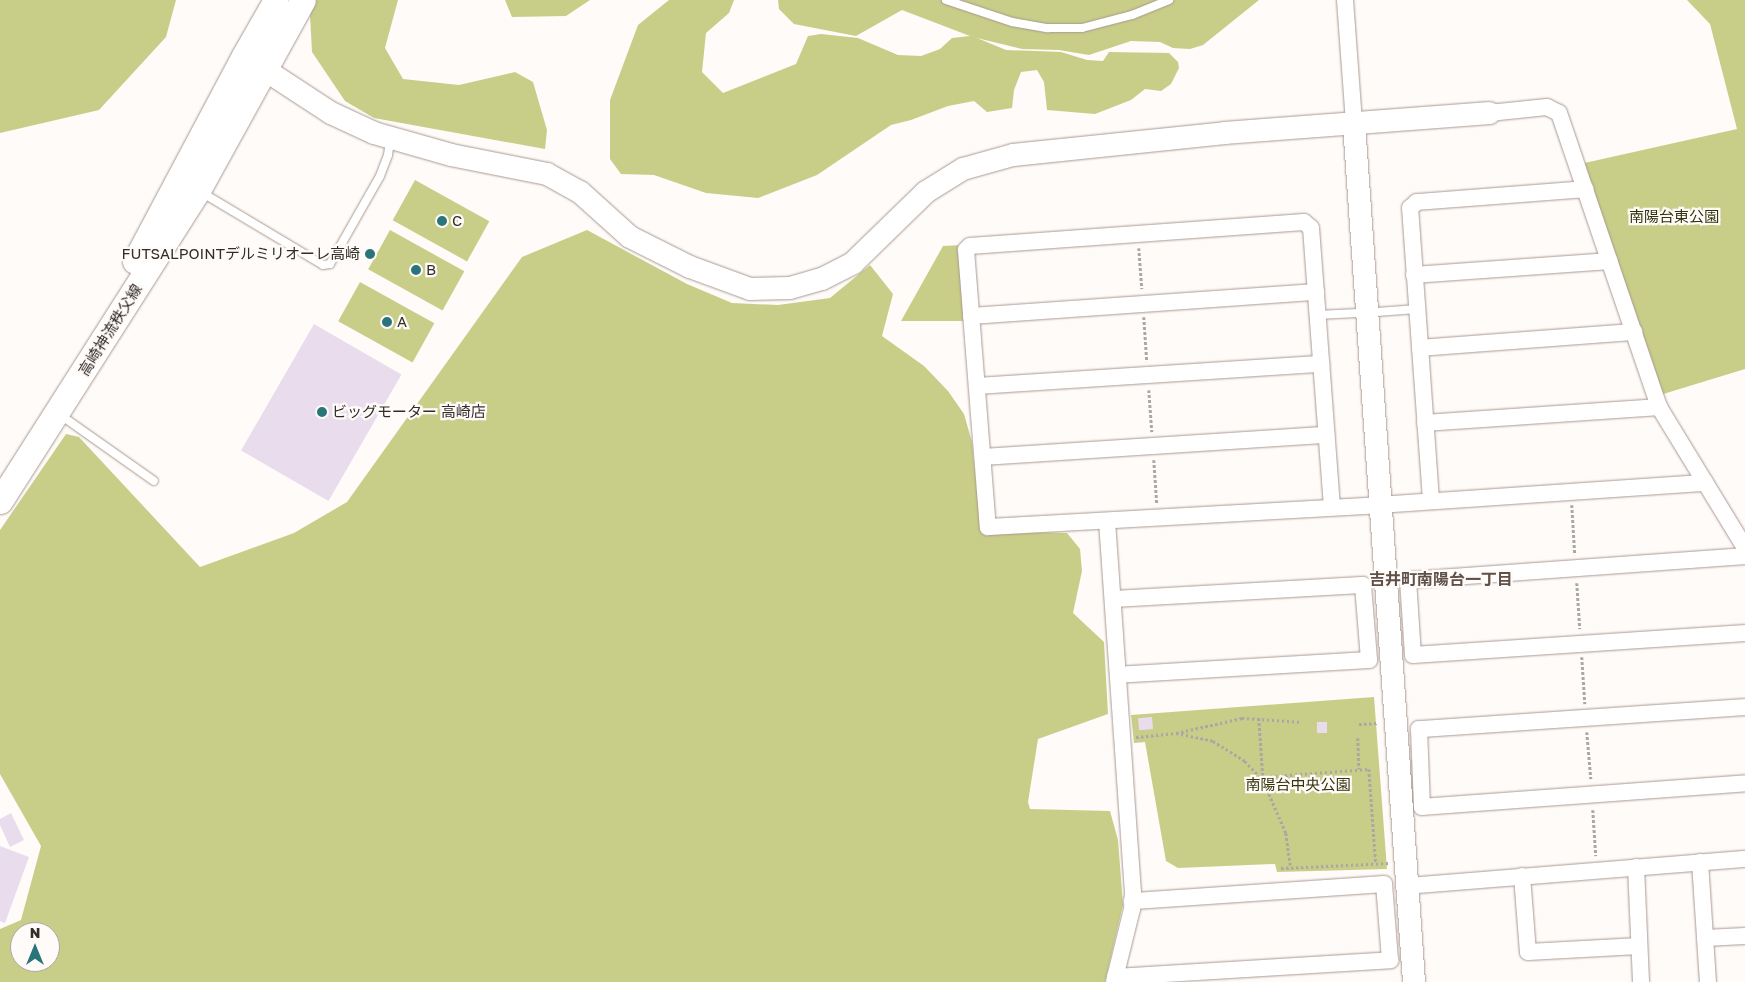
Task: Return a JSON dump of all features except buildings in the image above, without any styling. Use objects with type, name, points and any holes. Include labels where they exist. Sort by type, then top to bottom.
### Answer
[{"type":"main road","name":"高崎神流秩父線","points":[[0,471],[118,293],[244,56],[276,0]]},
{"type":"main road","name":"高崎神流秩父線","points":[[0,501],[58,413],[198,190],[303,0]]},
{"type":"street","points":[[1345,0],[1414,982]]},
{"type":"street","points":[[244,56],[331,113],[374,133],[451,156],[547,174],[580,192],[630,237],[690,267],[750,289],[790,288],[822,279],[853,263],[926,192],[963,169],[1013,155],[1225,133],[1547,107],[1559,113],[1659,407],[1745,548]]},
{"type":"street","points":[[1431,500],[1410,208],[1417,202],[1585,188]]},
{"type":"street","points":[[1332,507],[1311,228],[1304,222],[970,246],[966,250],[988,527],[1379,505],[1705,483]]},
{"type":"street","points":[[1414,275],[1609,261]]},
{"type":"street","points":[[971,316],[1316,292]]},
{"type":"street","points":[[1420,348],[1634,332]]},
{"type":"street","points":[[977,386],[1321,364]]},
{"type":"street","points":[[1425,423],[1659,407]]},
{"type":"street","points":[[982,457],[1326,435]]},
{"type":"street","points":[[1107,521],[1132,901],[1114,980],[1390,960],[1384,884],[1132,901]]},
{"type":"street","points":[[1745,556],[1408,580],[1413,655],[1745,633]]},
{"type":"street","points":[[1112,599],[1363,585],[1369,660],[1118,676]]},
{"type":"street","points":[[1745,707],[1419,729],[1422,807],[1745,783]]},
{"type":"street","points":[[1407,886],[1745,859]]},
{"type":"street","points":[[1700,862],[1708,982]]},
{"type":"street","points":[[1636,867],[1641,982]]},
{"type":"street","points":[[1522,876],[1528,952],[1640,946]]},
{"type":"street","points":[[1705,938],[1745,936]]},
{"type":"lane","points":[[946,0],[1012,22],[1047,28],[1082,28],[1132,15],[1169,0]]},
{"type":"lane","points":[[198,190],[323,265],[330,264],[380,176],[388,155],[391,138]]},
{"type":"lane","points":[[1377,312],[1417,309]]},
{"type":"lane","points":[[1318,315],[1358,313]]},
{"type":"lane","points":[[58,413],[154,481]]},
{"type":"path","points":[[1571,491],[1597,870]]},
{"type":"path","points":[[1122,738],[1176,734],[1242,718],[1302,722]]},
{"type":"path","points":[[1259,718],[1261,777]]},
{"type":"path","points":[[1359,724],[1383,723]]},
{"type":"path","points":[[1176,734],[1213,741],[1245,761],[1261,777],[1286,833],[1291,868]]},
{"type":"path","points":[[1358,738],[1359,770]]},
{"type":"path","points":[[1261,777],[1370,769],[1376,864]]},
{"type":"path","points":[[1281,868],[1393,863]]},
{"type":"green space","points":[[0,0],[176,0],[166,37],[99,110],[0,133]]},
{"type":"green space","points":[[316,0],[398,0],[385,48],[403,79],[459,85],[515,72],[533,82],[547,130],[545,149],[374,118],[345,101],[312,52],[310,15]]},
{"type":"green space","points":[[505,0],[590,0],[566,16],[512,17]]},
{"type":"green space","points":[[669,0],[734,0],[729,13],[706,33],[702,72],[723,93],[796,64],[808,36],[821,34],[858,38],[898,55],[921,56],[940,49],[952,38],[970,36],[902,10],[856,36],[794,24],[779,9],[778,0],[1259,0],[1203,45],[1190,49],[1173,48],[1160,42],[1131,41],[1089,55],[1059,50],[1022,49],[977,38],[1006,50],[1061,52],[1087,60],[1103,61],[1109,52],[1169,53],[1178,62],[1179,68],[1171,84],[1161,91],[1145,89],[1131,100],[1095,114],[1047,110],[1044,82],[1037,70],[1021,72],[1014,90],[1012,108],[987,112],[974,101],[948,106],[911,120],[891,125],[817,175],[758,198],[706,193],[654,175],[621,174],[610,159],[610,100],[638,25]]},
{"type":"green space","name":"南陽台東公園","points":[[1687,0],[1745,0],[1745,369],[1660,395],[1580,164],[1737,129],[1710,24]]},
{"type":"green space","name":"C","points":[[415,180],[489,221],[467,261],[393,220]]},
{"type":"green space","name":"B","points":[[390,230],[464,271],[443,311],[368,269]]},
{"type":"green space","points":[[587,230],[687,284],[732,303],[778,305],[830,298],[870,265],[893,294],[882,336],[924,366],[948,391],[964,414],[972,442],[981,531],[1067,533],[1080,549],[1082,571],[1073,613],[1104,642],[1108,714],[1038,739],[1028,802],[1030,809],[1110,811],[1118,840],[1123,905],[1105,982],[0,982],[0,929],[10,925],[10,972],[60,972],[60,922],[16,922],[21,920],[41,846],[0,774],[0,530],[66,434],[79,437],[200,567],[294,533],[347,502],[522,257]]},
{"type":"green space","points":[[964,245],[967,321],[901,321],[943,246]]},
{"type":"green space","name":"A","points":[[360,282],[434,323],[413,363],[338,321]]},
{"type":"green space","name":"南陽台中央公園","points":[[1374,697],[1387,869],[1277,872],[1275,864],[1178,868],[1166,861],[1145,742],[1134,743],[1131,715]]},
{"type":"place","name":"C","points":[[442,221]]},
{"type":"place","name":"FUTSALPOINTデルミリオーレ高崎","points":[[370,254]]},
{"type":"place","name":"B","points":[[416,270]]},
{"type":"place","name":"A","points":[[387,322]]},
{"type":"place","name":"ビッグモーター 高崎店","points":[[322,412]]},
{"type":"district","name":"吉井町南陽台一丁目","points":[[1441,579]]}]
